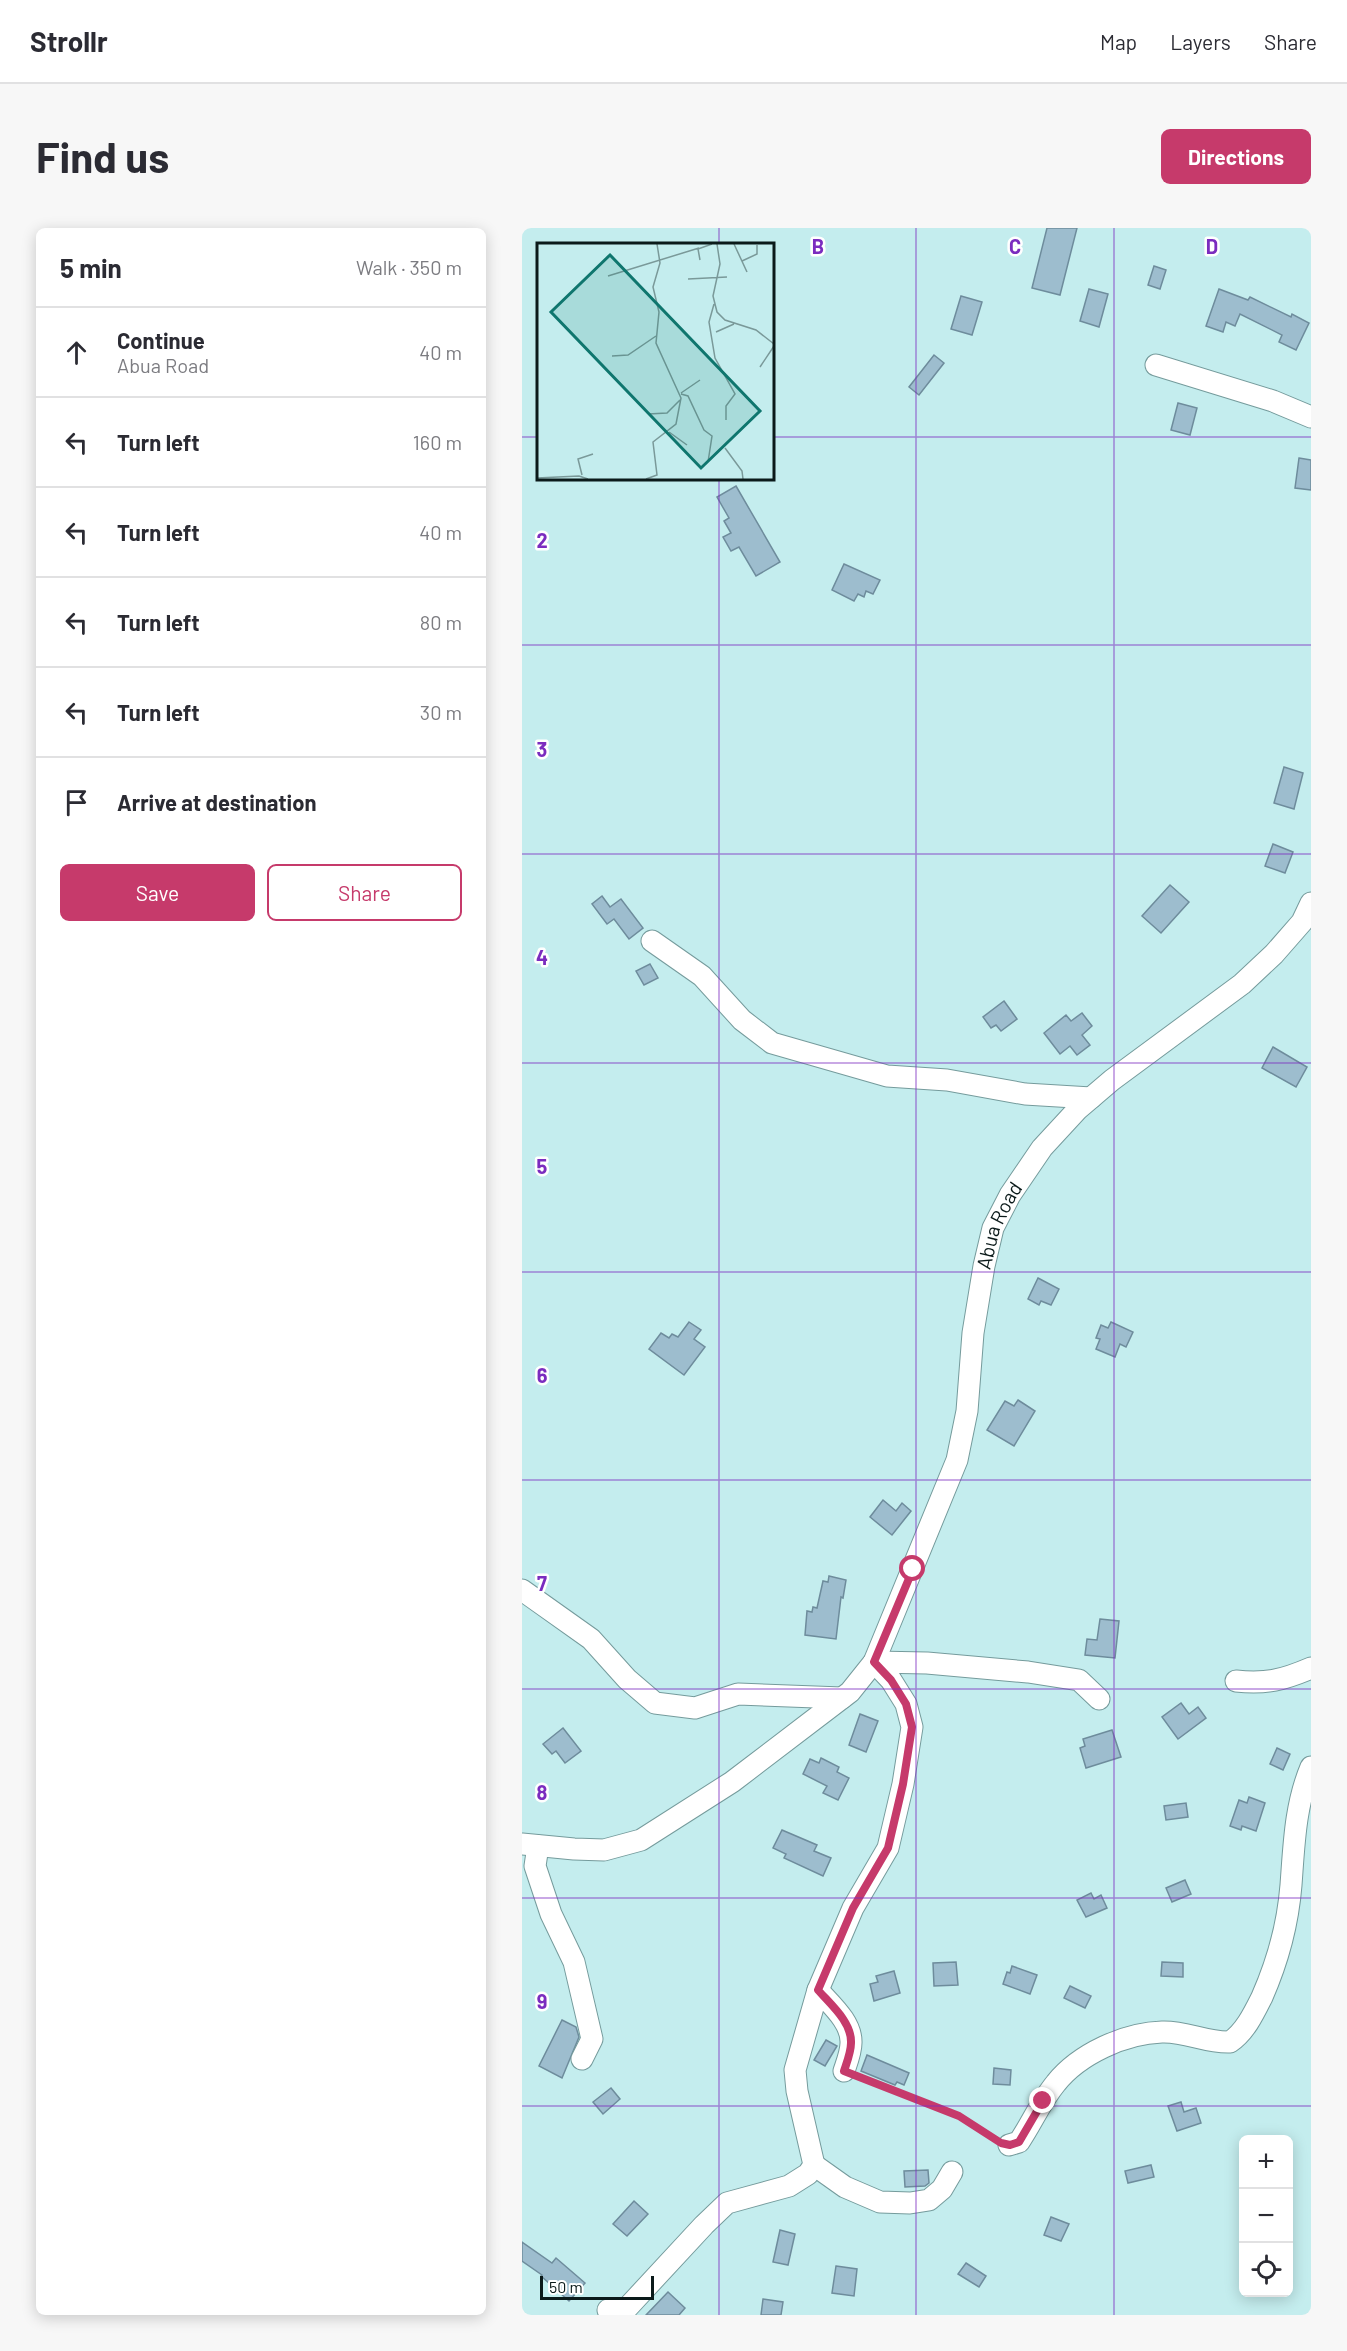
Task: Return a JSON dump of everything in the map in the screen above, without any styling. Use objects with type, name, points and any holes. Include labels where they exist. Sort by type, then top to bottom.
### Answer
[{"type":"street","points":[[1156,365],[1273,400],[1311,417]]},
{"type":"street","name":"Abua Road","points":[[530,1845],[604,1850],[641,1840],[732,1782],[850,1692],[874,1662],[957,1460],[967,1411],[973,1333],[984,1266],[993,1228],[1010,1195],[1042,1148],[1078,1109],[1242,984],[1274,954],[1302,922],[1311,903]]},
{"type":"street","points":[[652,941],[702,976],[742,1020],[772,1043],[887,1076],[947,1080],[1025,1094],[1091,1098]]},
{"type":"street","points":[[522,1590],[591,1639],[627,1679],[655,1703],[695,1708],[738,1694],[842,1698]]},
{"type":"street","points":[[874,1662],[927,1663],[1079,1680],[1099,1699]]},
{"type":"street","points":[[874,1662],[891,1680],[906,1704],[912,1727],[903,1784],[888,1848],[853,1908],[818,1990],[795,2070],[797,2091],[814,2165],[845,2187],[880,2202],[910,2203],[929,2200],[942,2189],[952,2172]]},
{"type":"street","points":[[1236,1681],[1260,1683],[1287,1678],[1311,1668]]},
{"type":"street","points":[[1010,2145],[1019,2142],[1043,2101],[1069,2070],[1109,2046],[1137,2035],[1160,2032],[1178,2032],[1217,2043],[1230,2042],[1246,2025],[1257,2006],[1276,1959],[1287,1913],[1296,1827],[1311,1767]]},
{"type":"street","points":[[530,1845],[551,1914],[574,1962],[592,2039],[582,2059]]},
{"type":"street","points":[[818,1990],[849,2029],[852,2042],[844,2071]]},
{"type":"street","points":[[608,2310],[628,2307],[704,2224],[727,2203],[789,2186],[808,2174],[814,2165]]},
{"type":"path","points":[[844,2071],[959,2116],[1001,2143],[1010,2145]]},
{"type":"building","points":[[1047,228],[1077,228],[1060,295],[1032,288]]},
{"type":"building","points":[[1154,266],[1166,270],[1160,289],[1148,285]]},
{"type":"building","points":[[1089,289],[1108,294],[1099,327],[1080,321]]},
{"type":"building","points":[[1219,289],[1248,300],[1250,297],[1309,323],[1296,350],[1279,342],[1282,335],[1240,314],[1235,326],[1226,322],[1223,332],[1206,326]]},
{"type":"building","points":[[961,296],[982,302],[972,335],[951,329]]},
{"type":"building","points":[[934,355],[944,363],[919,395],[909,387]]},
{"type":"building","points":[[1178,403],[1197,408],[1190,435],[1171,430]]},
{"type":"building","points":[[1299,458],[1311,460],[1311,490],[1295,488]]},
{"type":"building","points":[[736,486],[780,562],[756,576],[739,547],[731,551],[723,537],[731,533],[724,521],[729,518],[717,497]]},
{"type":"building","points":[[844,564],[880,580],[873,594],[866,591],[864,597],[858,594],[854,601],[832,590]]},
{"type":"building","points":[[1284,767],[1303,773],[1294,809],[1274,803]]},
{"type":"building","points":[[1273,844],[1293,852],[1285,873],[1265,866]]},
{"type":"building","points":[[1170,885],[1189,902],[1161,933],[1142,916]]},
{"type":"building","points":[[602,896],[610,907],[621,899],[643,928],[629,939],[614,919],[607,924],[592,904]]},
{"type":"building","points":[[650,964],[658,978],[644,985],[636,971]]},
{"type":"building","points":[[1004,1001],[1017,1019],[1001,1031],[996,1025],[991,1028],[983,1017]]},
{"type":"building","points":[[1082,1013],[1092,1026],[1082,1035],[1090,1045],[1077,1055],[1070,1046],[1060,1054],[1044,1033],[1066,1015],[1071,1021]]},
{"type":"building","points":[[1273,1047],[1307,1067],[1296,1087],[1262,1068]]},
{"type":"building","points":[[1038,1278],[1059,1289],[1051,1305],[1041,1301],[1039,1305],[1028,1299]]},
{"type":"building","points":[[689,1322],[701,1330],[694,1339],[705,1347],[684,1375],[649,1349],[661,1333],[669,1338],[672,1334],[678,1337]]},
{"type":"building","points":[[1111,1322],[1133,1332],[1126,1347],[1120,1344],[1115,1357],[1096,1349],[1100,1339],[1096,1338],[1101,1325],[1108,1328]]},
{"type":"building","points":[[1018,1400],[1035,1411],[1014,1446],[987,1430],[1005,1401],[1014,1406]]},
{"type":"building","points":[[883,1500],[896,1511],[902,1503],[911,1511],[892,1535],[870,1517]]},
{"type":"building","points":[[829,1576],[846,1580],[843,1598],[841,1597],[836,1639],[805,1635],[807,1611],[812,1612],[813,1607],[817,1608],[823,1581],[828,1582]]},
{"type":"building","points":[[1100,1619],[1119,1621],[1115,1658],[1085,1655],[1087,1639],[1097,1640]]},
{"type":"building","points":[[1181,1703],[1189,1714],[1198,1707],[1206,1718],[1178,1739],[1162,1717]]},
{"type":"building","points":[[860,1714],[878,1721],[866,1752],[849,1745]]},
{"type":"building","points":[[563,1728],[581,1751],[565,1763],[556,1751],[552,1754],[543,1744]]},
{"type":"building","points":[[1112,1730],[1121,1757],[1086,1768],[1080,1748],[1085,1746],[1083,1739]]},
{"type":"building","points":[[1277,1748],[1290,1754],[1283,1770],[1270,1764]]},
{"type":"building","points":[[821,1758],[839,1767],[837,1772],[849,1778],[838,1800],[823,1793],[827,1786],[803,1774],[810,1759],[819,1763]]},
{"type":"building","points":[[1249,1797],[1265,1803],[1256,1831],[1242,1826],[1241,1830],[1230,1826],[1239,1800],[1247,1803]]},
{"type":"building","points":[[1186,1803],[1188,1817],[1166,1820],[1164,1806]]},
{"type":"building","points":[[782,1830],[817,1845],[814,1851],[831,1858],[823,1876],[784,1858],[786,1854],[773,1848]]},
{"type":"building","points":[[1185,1880],[1191,1894],[1172,1902],[1166,1888]]},
{"type":"building","points":[[1091,1893],[1094,1899],[1101,1895],[1107,1908],[1086,1917],[1077,1900]]},
{"type":"building","points":[[956,1962],[958,1985],[934,1986],[933,1963]]},
{"type":"building","points":[[1162,1962],[1183,1963],[1183,1977],[1161,1976]]},
{"type":"building","points":[[1012,1966],[1037,1975],[1030,1994],[1003,1984]]},
{"type":"building","points":[[894,1971],[900,1993],[874,2001],[870,1984],[878,1982],[876,1976]]},
{"type":"building","points":[[1070,1986],[1091,1996],[1085,2008],[1064,1998]]},
{"type":"building","points":[[562,2020],[576,2027],[579,2037],[562,2078],[539,2066]]},
{"type":"building","points":[[826,2040],[837,2046],[825,2066],[814,2060]]},
{"type":"building","points":[[867,2055],[909,2073],[904,2085],[897,2082],[895,2085],[861,2071]]},
{"type":"building","points":[[994,2068],[1011,2070],[1010,2085],[993,2084]]},
{"type":"building","points":[[611,2088],[620,2099],[603,2114],[593,2102]]},
{"type":"building","points":[[1181,2102],[1184,2112],[1196,2108],[1201,2123],[1177,2131],[1168,2106]]},
{"type":"building","points":[[1151,2165],[1154,2177],[1128,2183],[1125,2171]]},
{"type":"building","points":[[928,2170],[929,2183],[925,2186],[905,2187],[904,2171]]},
{"type":"building","points":[[634,2201],[648,2214],[627,2236],[613,2224]]},
{"type":"building","points":[[1051,2217],[1069,2224],[1061,2241],[1044,2235]]},
{"type":"building","points":[[780,2230],[795,2234],[788,2265],[773,2262]]},
{"type":"building","points":[[522,2242],[552,2263],[556,2258],[585,2283],[569,2301],[542,2275],[522,2261]]},
{"type":"building","points":[[966,2263],[986,2276],[979,2287],[958,2274]]},
{"type":"building","points":[[836,2266],[857,2269],[854,2296],[832,2293]]},
{"type":"building","points":[[668,2292],[685,2308],[679,2315],[646,2315]]},
{"type":"building","points":[[763,2299],[783,2302],[781,2315],[761,2315]]},
{"type":"route","points":[[913,1569],[874,1662],[891,1680],[906,1704],[912,1727],[903,1784],[888,1848],[853,1908],[818,1990],[849,2029],[852,2042],[844,2071],[959,2116],[1001,2143],[1010,2145],[1019,2142],[1023,2137],[1043,2101]]}]
